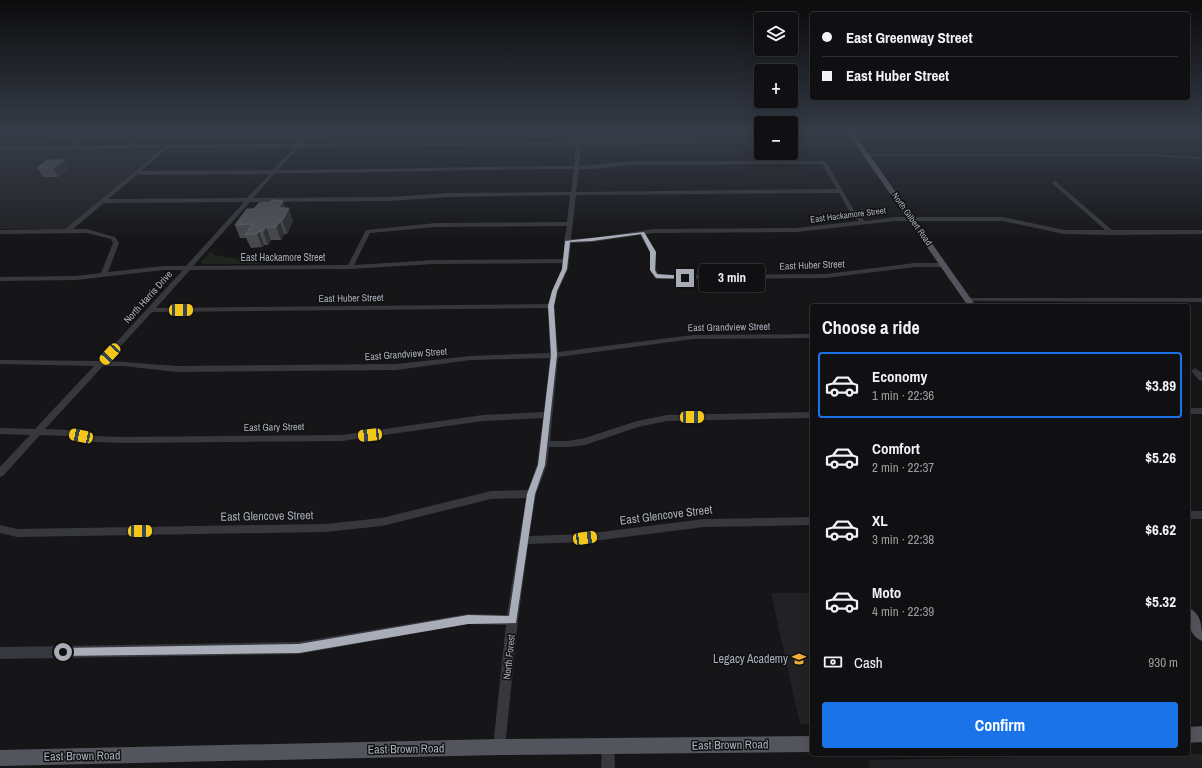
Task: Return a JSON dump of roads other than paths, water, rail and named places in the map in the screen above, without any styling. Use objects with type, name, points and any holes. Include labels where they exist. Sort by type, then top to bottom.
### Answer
[{"type":"main road","name":"North Gilbert Road","points":[[877,169],[970,303]]},
{"type":"main road","points":[[1190,617],[1202,634]]},
{"type":"main road","points":[[1190,734],[1202,734]]},
{"type":"main road","name":"East Brown Road","points":[[0,758],[608,746],[810,744]]},
{"type":"street","points":[[66,232],[141,169]]},
{"type":"street","name":"North Harris Drive","points":[[0,473],[36,432],[150,310],[276,169]]},
{"type":"street","points":[[136,173],[396,171],[436,169]]},
{"type":"street","name":"North Forest","points":[[499,748],[512,620],[523,540],[531,494],[542,465],[545,444],[554,355],[551,306],[555,291],[565,269],[567,241],[577,169]]},
{"type":"street","points":[[828,169],[853,213],[862,222]]},
{"type":"street","points":[[1055,183],[1112,233]]},
{"type":"street","points":[[103,201],[388,199],[449,195],[840,191]]},
{"type":"street","name":"East Hackamore Street","points":[[567,241],[592,240],[661,231],[797,230],[862,222],[911,219],[998,219],[1057,232],[1202,232]]},
{"type":"street","points":[[350,267],[368,231],[436,225],[570,224]]},
{"type":"street","points":[[0,232],[88,232],[113,238],[116,243],[104,274]]},
{"type":"street","name":"East Huber Street","points":[[642,233],[653,252],[653,270],[657,277],[826,276],[915,265],[944,265]]},
{"type":"street","name":"East Hackamore Street","points":[[0,279],[55,279],[187,267],[350,267],[434,262],[566,261]]},
{"type":"street","points":[[970,303],[1202,300]]},
{"type":"street","name":"East Huber Street","points":[[150,310],[551,306]]},
{"type":"street","name":"East Grandview Street","points":[[0,362],[150,366],[176,369],[396,367],[471,358],[554,355],[693,337],[810,336]]},
{"type":"street","points":[[1195,371],[1202,378]]},
{"type":"street","points":[[1190,411],[1202,411]]},
{"type":"street","name":"East Gary Street","points":[[0,432],[68,433],[94,439],[124,440],[342,438],[483,418],[547,415]]},
{"type":"street","points":[[545,444],[571,444],[590,441],[626,426],[645,421],[667,418],[810,415]]},
{"type":"street","name":"East Glencove Street","points":[[0,529],[17,533],[326,528],[382,522],[491,495],[531,494]]},
{"type":"street","points":[[1190,515],[1202,515]]},
{"type":"street","name":"East Glencove Street","points":[[523,540],[585,538],[704,523],[810,521]]},
{"type":"street","points":[[0,653],[299,648],[468,619],[512,620]]},
{"type":"street","points":[[608,746],[608,768]]},
{"type":"place","name":"Legacy Academy","points":[[799,659]]}]
